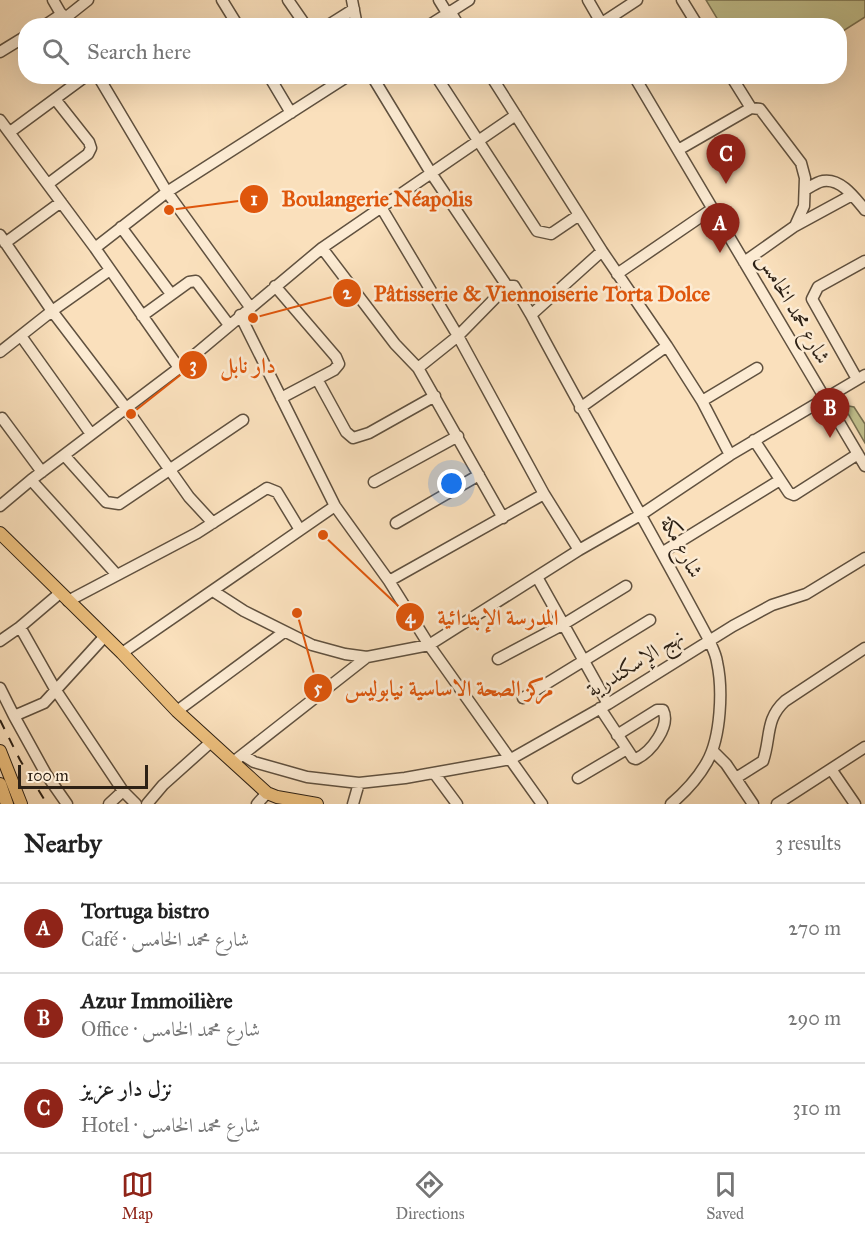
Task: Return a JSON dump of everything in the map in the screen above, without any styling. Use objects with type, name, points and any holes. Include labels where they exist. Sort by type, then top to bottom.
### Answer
[{"type":"main road","points":[[0,533],[122,653],[177,711],[211,742],[238,759],[275,798],[317,804]]},
{"type":"main road","points":[[0,751],[21,804]]},
{"type":"street","points":[[53,0],[64,18]]},
{"type":"street","points":[[67,18],[88,0]]},
{"type":"street","points":[[222,0],[233,18]]},
{"type":"street","points":[[288,0],[300,18]]},
{"type":"street","points":[[439,0],[453,18]]},
{"type":"street","points":[[440,18],[469,0]]},
{"type":"street","points":[[588,0],[599,18]]},
{"type":"street","points":[[612,18],[637,0]]},
{"type":"street","points":[[682,0],[693,18]]},
{"type":"street","points":[[336,18],[353,4]]},
{"type":"street","points":[[0,52],[18,41]]},
{"type":"street","points":[[10,132],[75,84]]},
{"type":"street","points":[[105,84],[167,192],[250,307]]},
{"type":"street","points":[[274,84],[291,113]]},
{"type":"street","points":[[94,248],[167,192],[336,84]]},
{"type":"street","points":[[377,84],[431,173],[507,286],[458,336],[418,368]]},
{"type":"street","points":[[441,84],[537,231],[551,234],[579,215]]},
{"type":"street","points":[[497,84],[602,251],[702,401],[730,455]]},
{"type":"street","name":"شارع محمد الخامس","points":[[639,84],[865,466]]},
{"type":"street","points":[[736,84],[751,108]]},
{"type":"street","points":[[48,184],[88,154],[91,148],[89,142],[55,99]]},
{"type":"street","points":[[678,150],[751,108],[760,109],[801,163],[805,178],[804,206],[795,226]]},
{"type":"street","points":[[0,506],[178,368],[322,248],[516,115]]},
{"type":"street","points":[[0,120],[110,270],[178,368]]},
{"type":"street","points":[[805,190],[822,181],[835,182],[852,195],[865,210]]},
{"type":"street","points":[[744,262],[795,226],[852,195]]},
{"type":"street","points":[[61,202],[2,239],[189,497],[213,523]]},
{"type":"street","points":[[381,207],[458,336],[544,494],[579,550]]},
{"type":"street","points":[[617,274],[712,209]]},
{"type":"street","points":[[122,227],[171,294]]},
{"type":"street","points":[[322,248],[395,344],[418,368],[503,518]]},
{"type":"street","points":[[531,315],[602,251]]},
{"type":"street","points":[[213,591],[244,611],[312,645],[366,657],[429,645],[579,550],[642,514],[754,440],[861,377],[812,299],[818,287],[865,261]]},
{"type":"street","points":[[0,352],[110,270]]},
{"type":"street","points":[[142,316],[189,282],[196,281],[229,325]]},
{"type":"street","points":[[275,286],[338,361],[337,368],[281,398]]},
{"type":"street","name":"شارع مكة","points":[[507,286],[514,286],[531,315],[580,408],[663,552],[710,640],[717,661],[720,682],[719,714],[712,751],[695,780],[671,804]]},
{"type":"street","points":[[240,315],[335,506],[389,581],[429,645],[542,804]]},
{"type":"street","points":[[21,336],[91,434]]},
{"type":"street","points":[[580,408],[667,346]]},
{"type":"street","points":[[702,401],[757,368]]},
{"type":"street","points":[[316,379],[346,432],[354,438],[369,433],[435,396]]},
{"type":"street","points":[[2,418],[42,472]]},
{"type":"street","points":[[64,455],[106,501],[114,504],[126,500],[243,420]]},
{"type":"street","points":[[374,483],[458,436]]},
{"type":"street","points":[[754,440],[789,493],[794,495],[858,454]]},
{"type":"street","points":[[396,523],[479,475]]},
{"type":"street","points":[[31,480],[117,575]]},
{"type":"street","points":[[663,552],[780,480]]},
{"type":"street","points":[[0,641],[64,597],[117,575],[213,523],[260,491],[271,488],[277,492],[300,531]]},
{"type":"street","points":[[389,581],[544,494]]},
{"type":"street","points":[[122,653],[335,506]]},
{"type":"street","name":"نهج الإسكندرية","points":[[238,759],[307,777],[359,783],[434,773],[511,759],[604,706],[772,604],[806,594],[865,558]]},
{"type":"street","points":[[537,577],[585,662],[617,735],[633,758],[636,759],[648,751],[657,739],[666,717],[663,710],[657,710],[617,735]]},
{"type":"street","points":[[498,659],[564,624],[626,586]]},
{"type":"street","points":[[523,698],[650,621]]},
{"type":"street","points":[[20,627],[55,689],[123,791],[136,804]]},
{"type":"street","points":[[177,711],[284,632]]},
{"type":"street","points":[[14,716],[44,703],[105,636]]},
{"type":"street","points":[[736,778],[763,761],[771,717],[775,710],[865,648]]},
{"type":"street","points":[[238,759],[366,657]]},
{"type":"street","points":[[0,688],[46,774],[67,804]]},
{"type":"street","points":[[147,804],[163,785],[211,742]]},
{"type":"street","points":[[777,804],[865,747]]},
{"type":"street","points":[[578,778],[627,749]]},
{"type":"street","points":[[712,751],[736,778],[753,804]]},
{"type":"street","points":[[831,769],[855,804]]},
{"type":"street","points":[[434,773],[457,804]]},
{"type":"street","points":[[353,804],[359,783]]},
{"type":"street","points":[[109,804],[123,791]]},
{"type":"street","points":[[257,804],[275,798]]},
{"type":"street","points":[[860,804],[865,799]]},
{"type":"shaded area","points":[[706,0],[865,0],[865,17],[847,29],[847,18],[717,18]]},
{"type":"shaded area","points":[[843,405],[854,407],[865,424],[865,443]]},
{"type":"railway","points":[[0,720],[20,760],[47,804]]},
{"type":"place","name":"نزل دار عزيز","points":[[726,184]]},
{"type":"place","name":"Boulangerie Néapolis","points":[[169,210]]},
{"type":"place","name":"Tortuga bistro","points":[[720,253]]},
{"type":"place","name":"Pâtisserie & Viennoiserie Torta Dolce","points":[[253,318]]},
{"type":"place","name":"دار نابل","points":[[131,414]]},
{"type":"place","name":"Azur Immoilière","points":[[830,438]]},
{"type":"place","name":"المدرسة الإبتدائية","points":[[323,535]]},
{"type":"place","name":"مركز الصحة الاساسية نيابوليس","points":[[297,613]]}]
